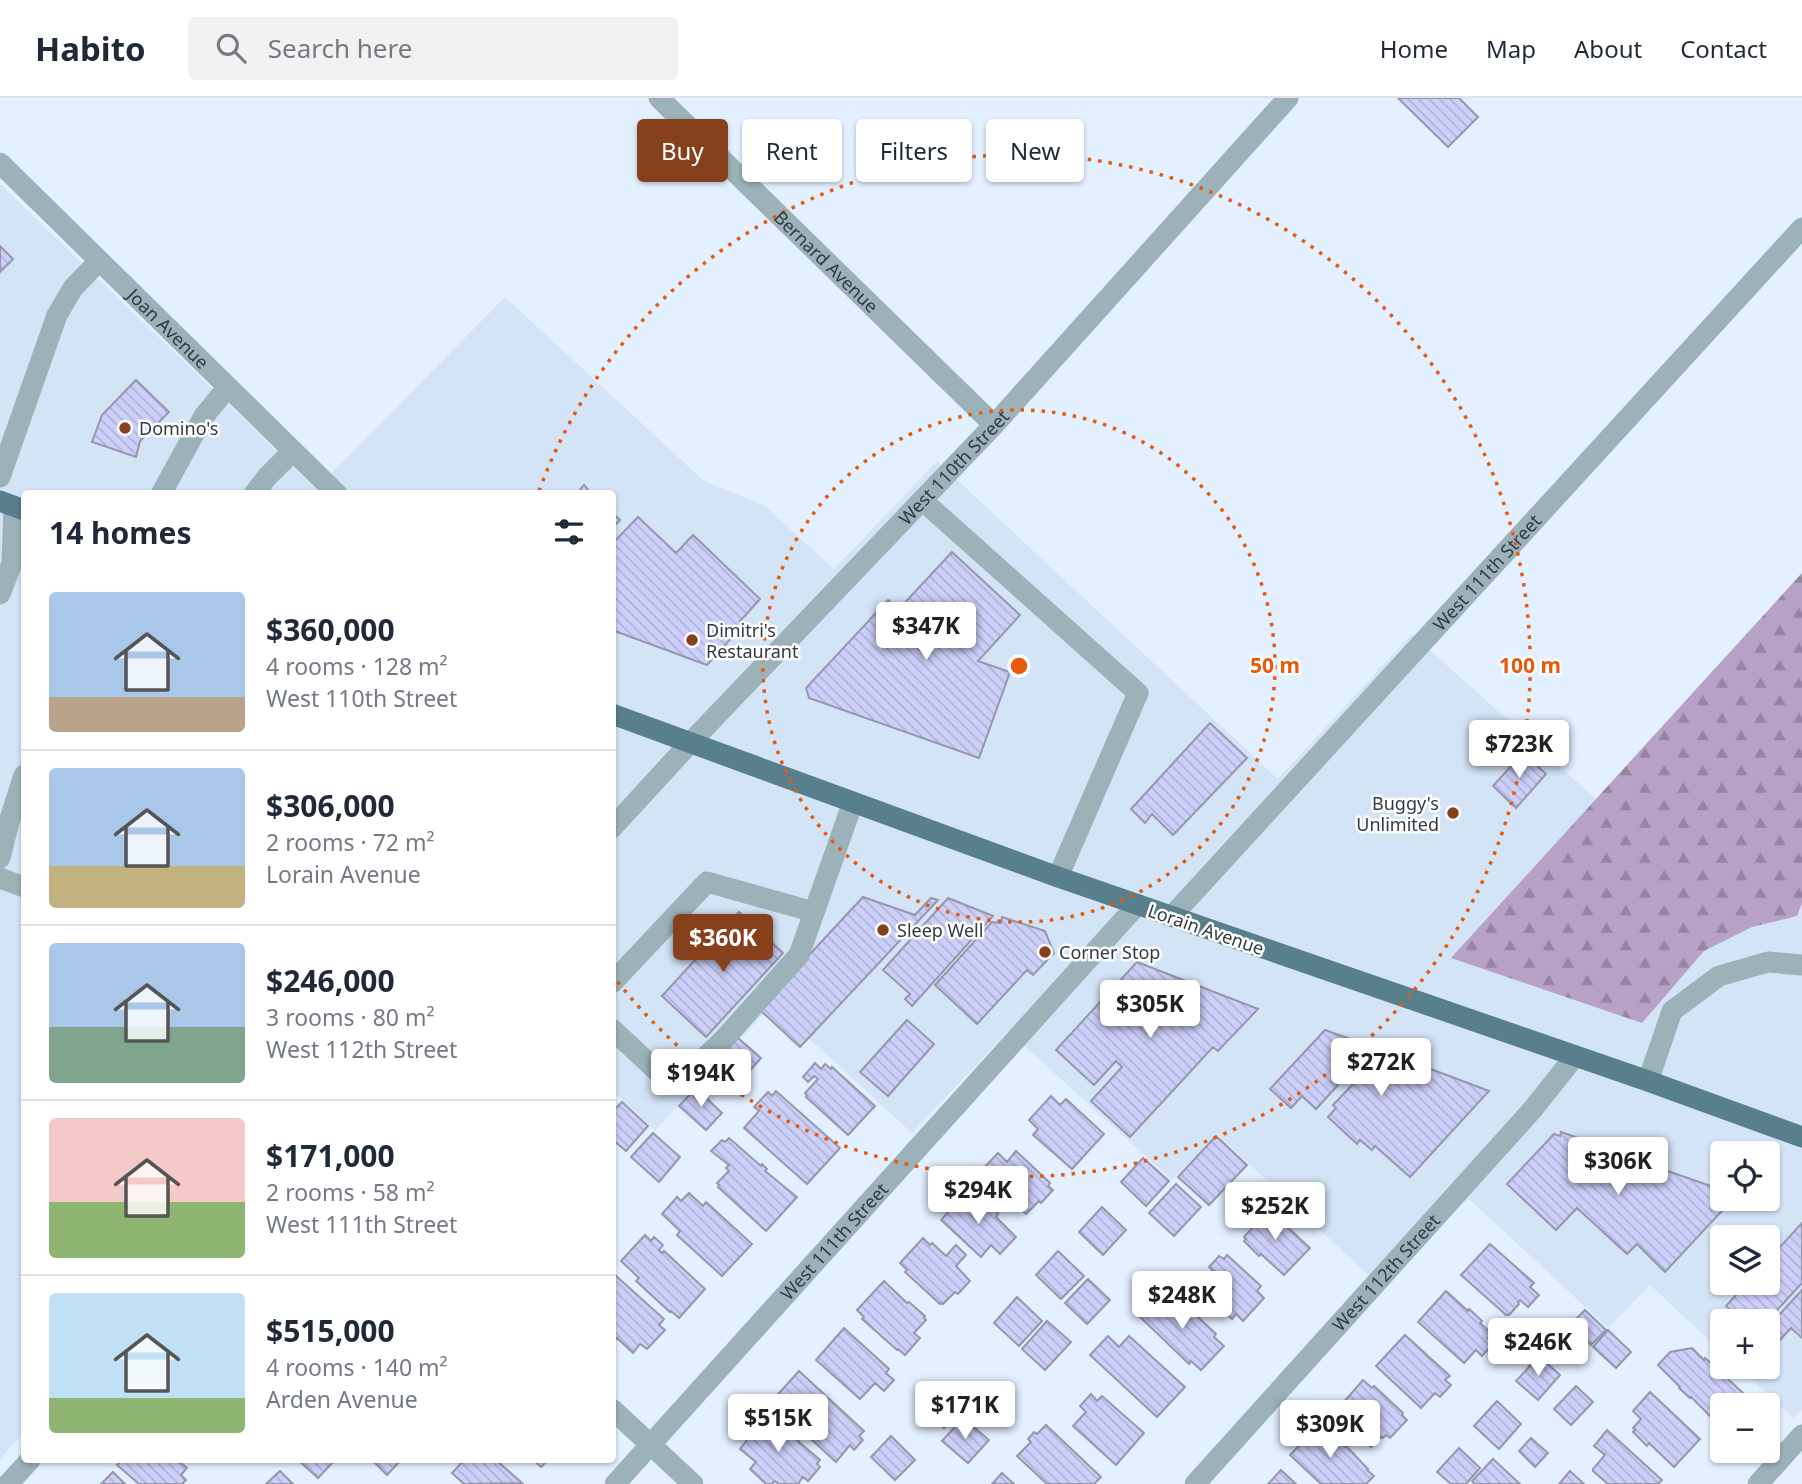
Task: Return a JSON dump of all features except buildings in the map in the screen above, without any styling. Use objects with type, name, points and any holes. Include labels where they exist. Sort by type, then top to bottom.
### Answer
[{"type":"main road","name":"Lorain Avenue","points":[[616,715],[1058,877],[1802,1137]]},
{"type":"street","name":"Bernard Avenue","points":[[659,98],[994,425]]},
{"type":"street","name":"West 110th Street","points":[[616,824],[994,425],[1288,98]]},
{"type":"street","name":"Joan Avenue","points":[[0,163],[333,490]]},
{"type":"street","name":"West 111th Street","points":[[1172,916],[1802,228]]},
{"type":"street","points":[[0,477],[57,315],[73,288],[99,261]]},
{"type":"street","points":[[163,490],[204,416],[228,387]]},
{"type":"street","points":[[257,490],[293,451]]},
{"type":"street","points":[[922,500],[1138,693],[1058,877]]},
{"type":"street","points":[[0,594],[12,563],[13,506]]},
{"type":"street","points":[[0,858],[17,825],[21,796]]},
{"type":"street","points":[[616,1032],[657,1071],[674,1075],[698,1064],[725,1038],[799,955],[853,802]]},
{"type":"street","points":[[0,878],[21,886]]},
{"type":"street","points":[[616,979],[707,882],[814,912]]},
{"type":"street","name":"West 111th Street","points":[[615,1484],[1137,905]]},
{"type":"street","points":[[1648,1081],[1672,1011],[1719,976],[1768,962],[1802,965]]},
{"type":"street","name":"West 112th Street","points":[[1195,1484],[1533,1109],[1575,1056]]},
{"type":"street","points":[[616,1413],[693,1484]]},
{"type":"street","points":[[1758,1484],[1802,1435]]},
{"type":"street","points":[[8,1484],[27,1463]]},
{"type":"shaded area","points":[[0,184],[316,489],[505,297],[704,481],[765,506],[834,569],[937,461],[1278,779],[1412,634],[1596,799],[1802,573],[1802,1410],[1794,1418],[1780,1405],[1780,1393],[1767,1393],[1751,1379],[1780,1379],[1780,1309],[1710,1309],[1710,1341],[1650,1285],[1608,1328],[1468,1198],[1383,1289],[1217,1134],[1172,1180],[1008,1031],[912,1133],[772,1005],[655,1130],[616,1094],[616,490],[21,490],[21,1435],[0,1459]]},
{"type":"green space","points":[[1802,573],[1802,903],[1797,916],[1752,927],[1704,951],[1642,1023],[1451,958]]},
{"type":"place","name":"Domino's","points":[[125,428]]},
{"type":"place","name":"Dimitri's Restaurant","points":[[692,640]]},
{"type":"place","name":"Buggy's Unlimited","points":[[1453,813]]},
{"type":"place","name":"Sleep Well","points":[[883,930]]},
{"type":"place","name":"Corner Stop","points":[[1045,952]]}]
